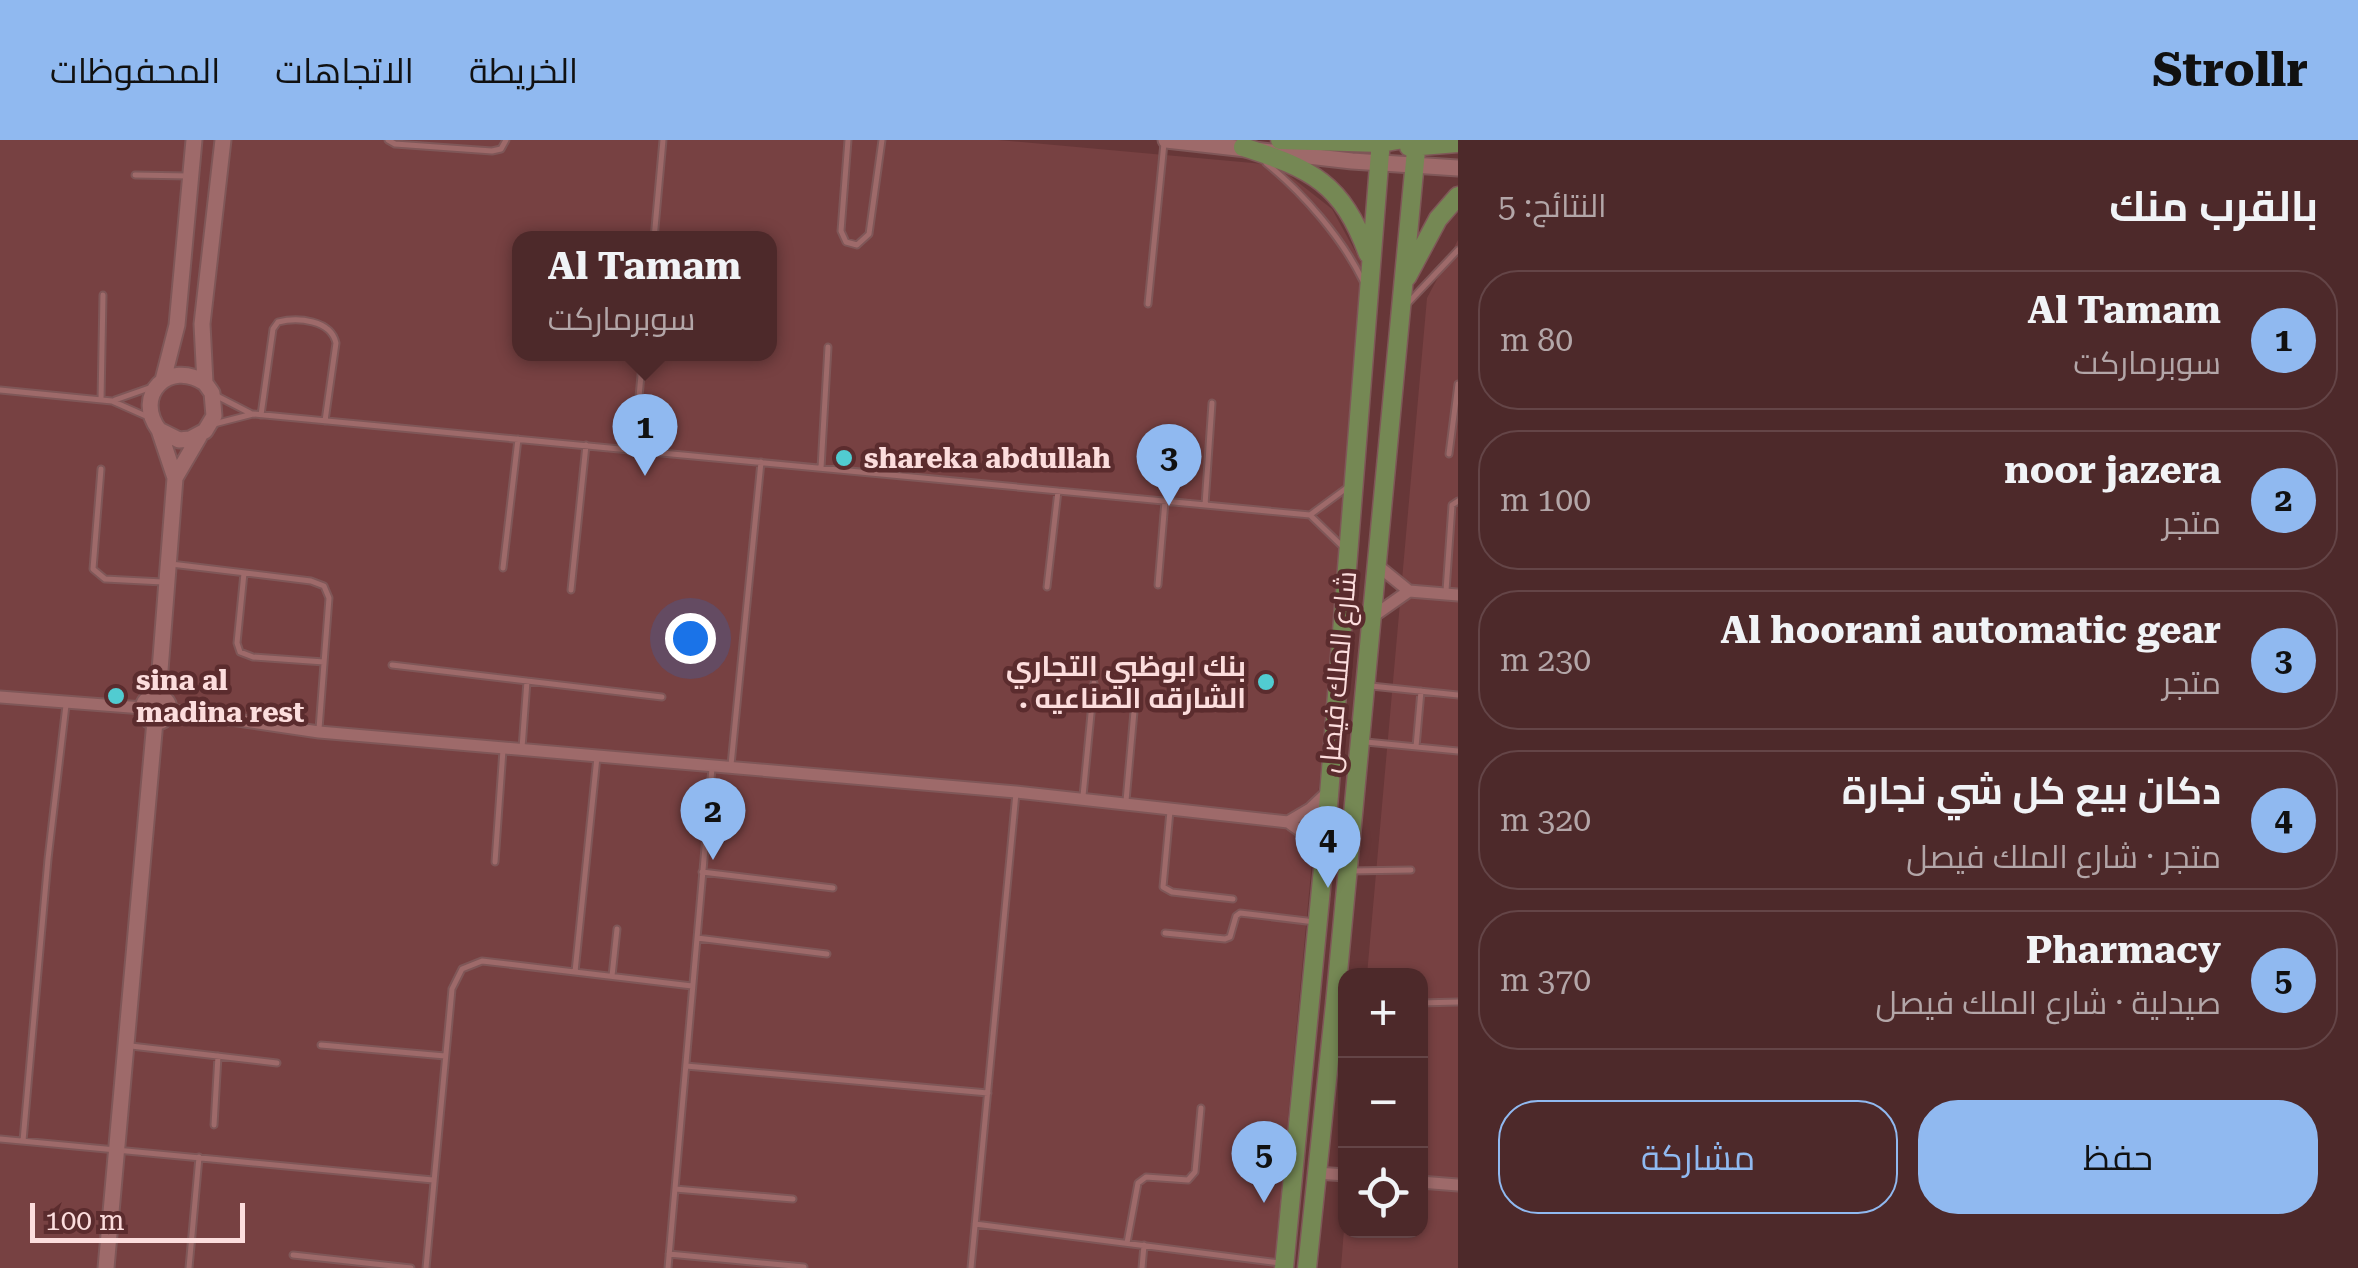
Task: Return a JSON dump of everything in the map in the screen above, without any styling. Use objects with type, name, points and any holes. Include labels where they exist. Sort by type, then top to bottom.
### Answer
[{"type":"main road","points":[[1243,147],[1263,140]]},
{"type":"main road","points":[[1280,140],[1458,143]]},
{"type":"main road","points":[[1379,164],[1399,142]]},
{"type":"main road","name":"شارع الملك فيصل","points":[[1284,1266],[1324,858],[1379,164],[1399,142],[1413,166],[1358,742],[1342,968]]},
{"type":"main road","points":[[1243,147],[1290,162],[1328,184],[1352,215],[1370,261]]},
{"type":"main road","points":[[1402,286],[1438,219],[1458,196]]},
{"type":"main road","name":"شارع الملك فيصل","points":[[1307,1268],[1338,1018]]},
{"type":"street","points":[[176,478],[150,408],[177,325],[194,140]]},
{"type":"street","points":[[158,696],[176,478],[186,455],[214,416],[202,324],[224,140]]},
{"type":"street","points":[[1165,140],[1379,164],[1458,168]]},
{"type":"street","points":[[161,382],[184,374],[209,388]]},
{"type":"street","points":[[156,425],[179,440],[205,430]]},
{"type":"street","points":[[1376,563],[1409,591]]},
{"type":"street","points":[[1370,619],[1409,591],[1452,595]]},
{"type":"street","points":[[0,696],[143,708]]},
{"type":"street","points":[[158,696],[165,699],[169,710],[166,717],[156,721],[145,716],[143,708],[148,698],[158,696]]},
{"type":"street","points":[[169,710],[318,732],[1016,792],[1288,822],[1309,837],[1324,858]]},
{"type":"street","points":[[106,1268],[156,721]]},
{"type":"street","points":[[1288,822],[1328,792]]},
{"type":"street","points":[[1316,1172],[1338,1174]]},
{"type":"street","points":[[1428,1183],[1458,1185]]},
{"type":"lane","points":[[388,140],[396,144],[492,151],[501,149],[506,140]]},
{"type":"lane","points":[[655,231],[663,140]]},
{"type":"lane","points":[[848,140],[840,231],[846,242],[858,245],[869,234],[882,140]]},
{"type":"lane","points":[[1148,304],[1165,140]]},
{"type":"lane","points":[[1243,147],[1294,189],[1344,248],[1369,293]]},
{"type":"lane","points":[[135,176],[191,176]]},
{"type":"lane","points":[[1400,313],[1458,250]]},
{"type":"lane","points":[[101,400],[102,295]]},
{"type":"lane","points":[[261,415],[273,329],[278,322],[287,320],[324,324],[336,338],[325,421]]},
{"type":"lane","points":[[822,468],[828,347]]},
{"type":"lane","points":[[634,450],[642,361]]},
{"type":"lane","points":[[112,401],[161,382]]},
{"type":"lane","points":[[1449,454],[1458,384]]},
{"type":"lane","points":[[209,388],[261,415],[1310,515],[1331,532],[1348,554]]},
{"type":"lane","points":[[0,390],[112,401],[156,425]]},
{"type":"lane","points":[[1206,505],[1212,402]]},
{"type":"lane","points":[[205,430],[253,414]]},
{"type":"lane","points":[[503,568],[518,439]]},
{"type":"lane","points":[[571,590],[586,445]]},
{"type":"lane","points":[[731,768],[762,462]]},
{"type":"lane","points":[[101,469],[93,569],[105,579],[166,582]]},
{"type":"lane","points":[[1310,515],[1352,484]]},
{"type":"lane","points":[[1047,587],[1058,490]]},
{"type":"lane","points":[[1452,595],[1452,505],[1458,500]]},
{"type":"lane","points":[[1158,585],[1166,501]]},
{"type":"lane","points":[[167,564],[311,581],[324,586],[329,598],[318,732]]},
{"type":"lane","points":[[244,573],[236,643],[240,652],[324,662]]},
{"type":"lane","points":[[392,665],[662,698]]},
{"type":"lane","points":[[521,751],[527,681]]},
{"type":"lane","points":[[1082,799],[1094,683]]},
{"type":"lane","points":[[1364,685],[1458,694]]},
{"type":"lane","points":[[1126,804],[1136,689]]},
{"type":"lane","points":[[1416,747],[1421,691]]},
{"type":"lane","points":[[23,1142],[66,702]]},
{"type":"lane","points":[[1358,742],[1458,750]]},
{"type":"lane","points":[[495,862],[504,750]]},
{"type":"lane","points":[[575,972],[597,757]]},
{"type":"lane","points":[[668,1268],[712,766]]},
{"type":"lane","points":[[972,1268],[1016,792]]},
{"type":"lane","points":[[1170,808],[1164,887],[1172,892],[1232,899]]},
{"type":"lane","points":[[1347,871],[1411,870]]},
{"type":"lane","points":[[702,872],[834,888]]},
{"type":"lane","points":[[1164,933],[1225,939],[1240,913],[1318,922]]},
{"type":"lane","points":[[612,976],[617,930]]},
{"type":"lane","points":[[696,938],[827,954]]},
{"type":"lane","points":[[426,1268],[455,978],[470,963],[482,960],[692,986]]},
{"type":"lane","points":[[1428,1002],[1458,1002]]},
{"type":"lane","points":[[321,1044],[445,1056]]},
{"type":"lane","points":[[125,1045],[277,1063]]},
{"type":"lane","points":[[214,1125],[218,1056]]},
{"type":"lane","points":[[686,1066],[988,1093]]},
{"type":"lane","points":[[1126,1243],[1138,1183],[1146,1178],[1188,1180],[1195,1172],[1201,1108]]},
{"type":"lane","points":[[0,1139],[433,1180]]},
{"type":"lane","points":[[189,1268],[199,1157]]},
{"type":"lane","points":[[675,1189],[793,1199]]},
{"type":"lane","points":[[975,1224],[1284,1266]]},
{"type":"lane","points":[[1142,1268],[1144,1245]]},
{"type":"lane","points":[[669,1254],[804,1267]]},
{"type":"lane","points":[[293,1255],[411,1268]]},
{"type":"shaded area","points":[[0,140],[998,140],[1276,165],[1332,209],[1367,273],[1274,1268],[0,1268]]},
{"type":"shaded area","points":[[1458,240],[1458,1268],[1341,1268],[1343,1238],[1428,1238],[1428,968],[1368,968],[1427,298]]},
{"type":"place","name":"shareka abdullah","points":[[844,458]]},
{"type":"place","name":"Al Tamam","points":[[645,476]]},
{"type":"place","name":"Al hoorani automatic gear","points":[[1169,506]]},
{"type":"place","name":"بنك ابوظبي التجاري . الشارقه الصناعيه","points":[[1266,682]]},
{"type":"place","name":"sina al madina rest","points":[[116,696]]},
{"type":"place","name":"noor jazera","points":[[713,860]]},
{"type":"place","name":"دكان بيع كل شي نجارة","points":[[1328,888]]},
{"type":"place","name":"Pharmacy","points":[[1264,1203]]}]
